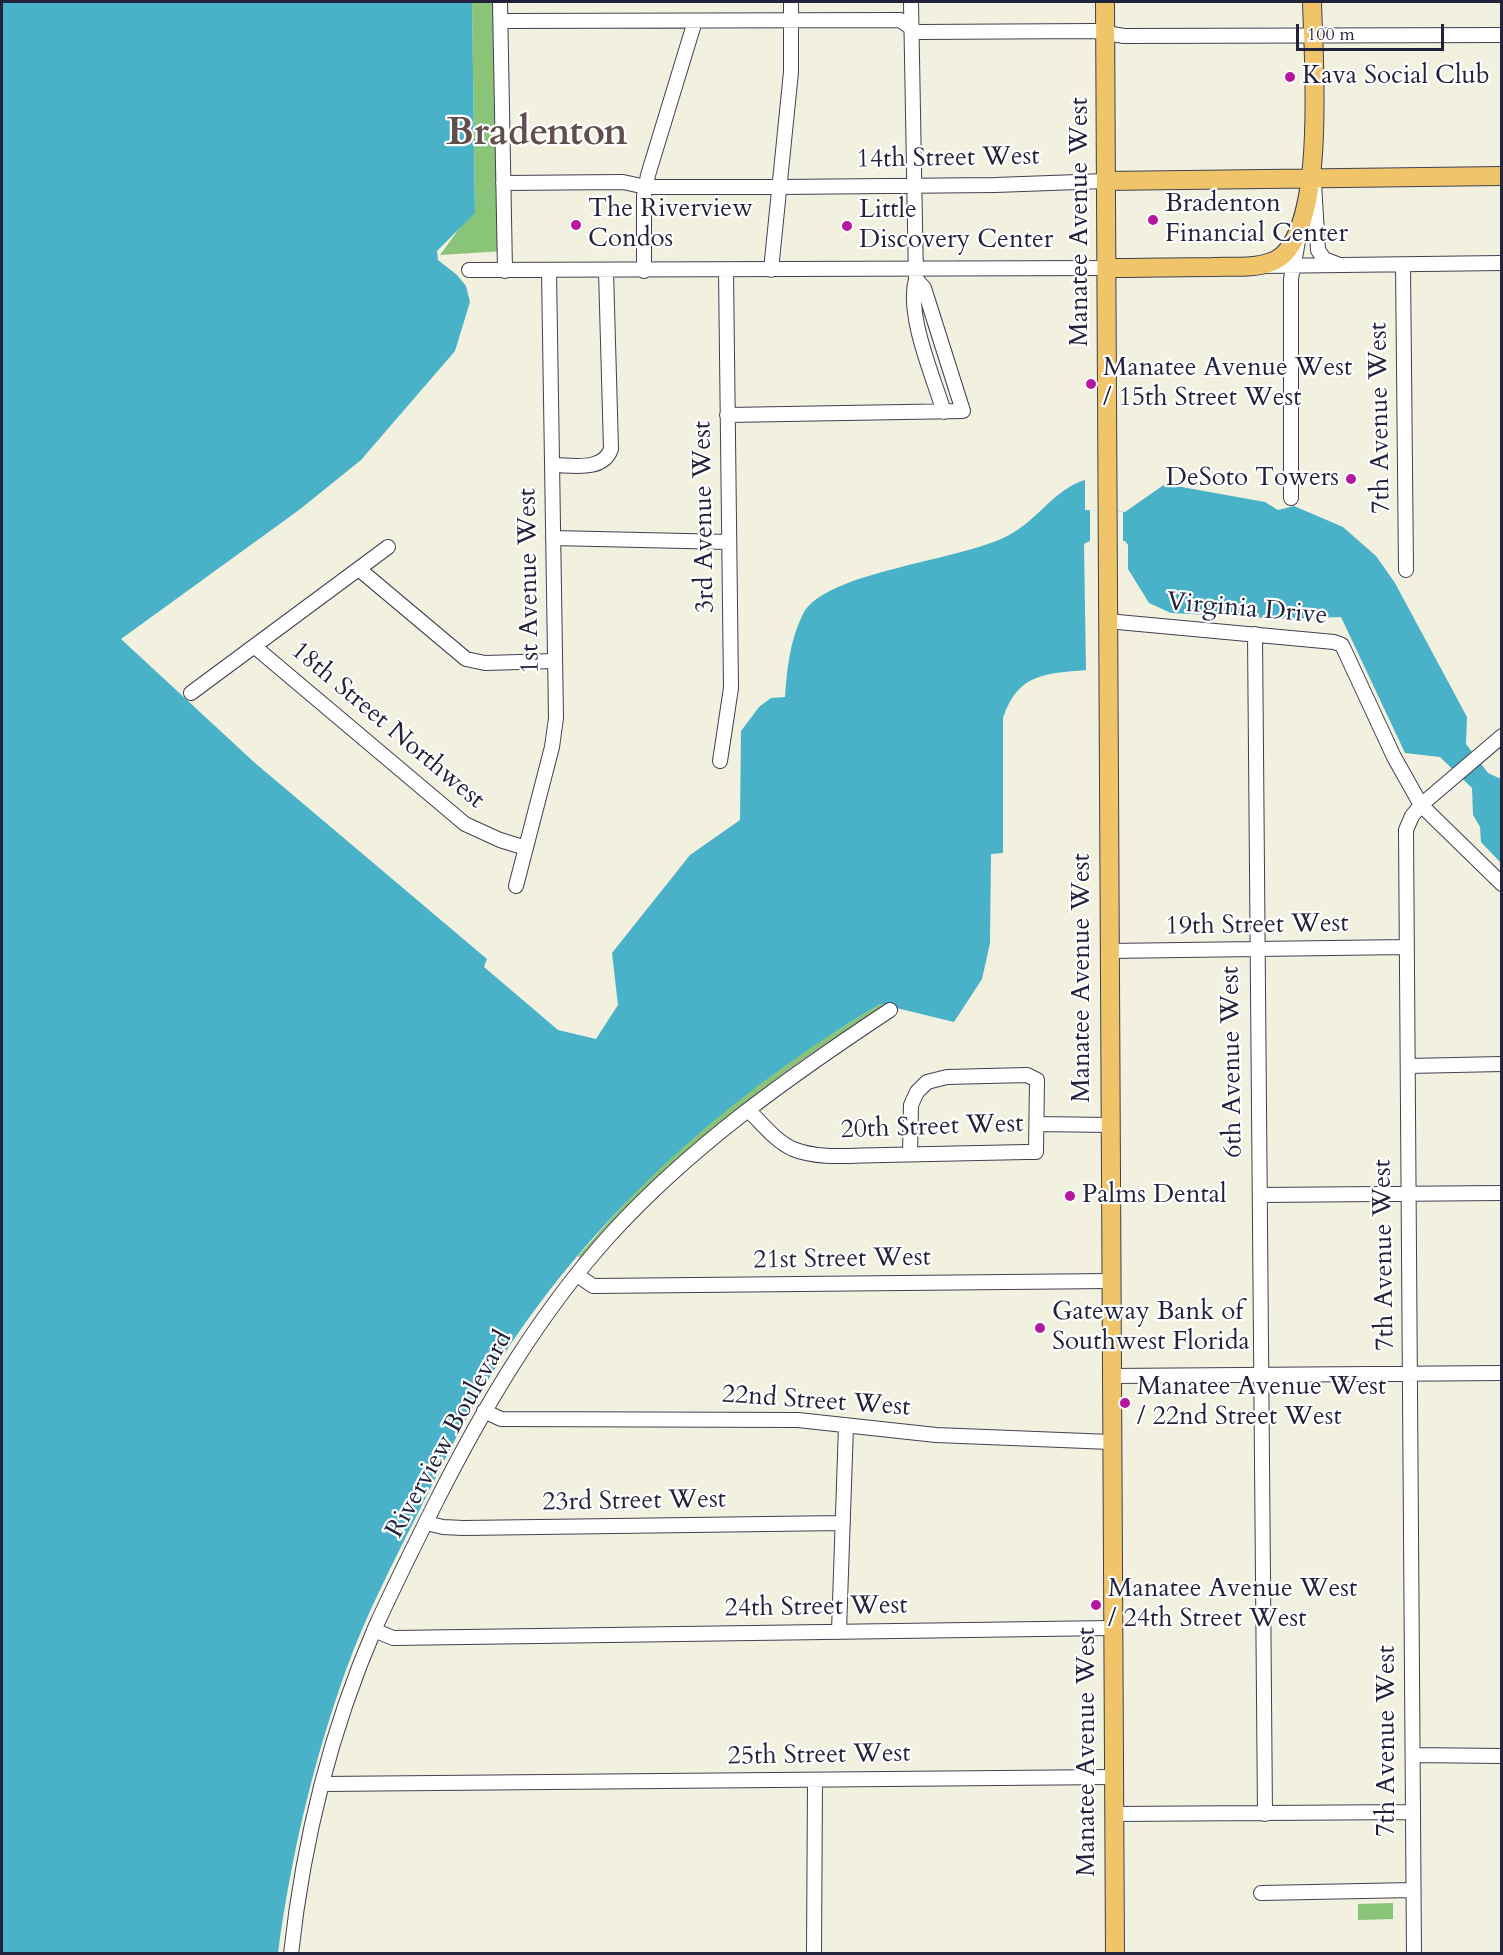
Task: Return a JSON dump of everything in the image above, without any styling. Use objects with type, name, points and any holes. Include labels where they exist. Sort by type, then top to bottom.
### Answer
[{"type":"main road","name":"Manatee Avenue West","points":[[1105,2],[1108,951],[1115,1953]]},
{"type":"main road","points":[[1107,268],[1248,266],[1269,263],[1280,258],[1291,248],[1300,231],[1313,178],[1312,2]]},
{"type":"main road","name":"14th Street West","points":[[1106,181],[1502,176]]},
{"type":"street","points":[[501,2],[505,270]]},
{"type":"street","points":[[771,270],[791,72],[791,2]]},
{"type":"street","points":[[727,415],[953,412],[924,288],[916,274],[910,2]]},
{"type":"street","points":[[501,21],[900,20],[917,32],[1105,33],[1124,36],[1502,35]]},
{"type":"street","points":[[644,271],[646,186],[695,21]]},
{"type":"street","points":[[1313,178],[1318,250],[1324,259],[1342,266]]},
{"type":"street","name":"14th Street West","points":[[503,183],[623,182],[646,186],[779,187],[1106,181]]},
{"type":"street","points":[[1291,498],[1291,279],[1300,231]]},
{"type":"street","points":[[1248,266],[1502,263]]},
{"type":"street","name":"7th Avenue West","points":[[1404,265],[1406,570]]},
{"type":"street","points":[[469,270],[771,270],[916,274],[1107,268]]},
{"type":"street","name":"1st Avenue West","points":[[516,886],[554,735],[549,271]]},
{"type":"street","points":[[552,465],[598,464],[608,456],[611,449],[606,271]]},
{"type":"street","name":"3rd Avenue West","points":[[720,761],[731,688],[726,271]]},
{"type":"street","points":[[553,538],[729,542]]},
{"type":"street","points":[[191,693],[360,570],[388,547]]},
{"type":"street","points":[[360,570],[466,659],[484,663],[555,661]]},
{"type":"street","name":"Virginia Drive","points":[[1107,621],[1334,642],[1342,645],[1394,758],[1421,805],[1502,884]]},
{"type":"street","name":"6th Avenue West","points":[[1255,634],[1265,1814]]},
{"type":"street","name":"18th Street Northwest","points":[[255,647],[465,824],[500,840],[526,848]]},
{"type":"street","name":"7th Avenue West","points":[[1414,1953],[1406,830],[1412,816],[1421,805],[1502,736]]},
{"type":"street","name":"19th Street West","points":[[1108,951],[1406,947]]},
{"type":"street","name":"Riverview Boulevard","points":[[291,1953],[298,1902],[323,1784],[343,1715],[375,1630],[426,1522],[484,1411],[516,1358],[577,1275],[609,1236],[678,1168],[716,1133],[807,1065],[890,1010]]},
{"type":"street","points":[[1408,1066],[1502,1064]]},
{"type":"street","points":[[910,1154],[911,1105],[921,1087],[935,1078],[1032,1076],[1038,1086],[1038,1124]]},
{"type":"street","name":"20th Street West","points":[[748,1110],[781,1142],[803,1152],[826,1156],[1036,1152],[1038,1124],[1109,1125]]},
{"type":"street","points":[[1260,1195],[1408,1192],[1502,1194]]},
{"type":"street","name":"21st Street West","points":[[577,1275],[593,1286],[1110,1281]]},
{"type":"street","points":[[1111,1376],[1502,1373]]},
{"type":"street","name":"22nd Street West","points":[[484,1411],[501,1419],[512,1420],[798,1420],[936,1435],[1111,1442]]},
{"type":"street","points":[[840,1631],[846,1426]]},
{"type":"street","name":"23rd Street West","points":[[426,1522],[443,1527],[463,1528],[843,1523]]},
{"type":"street","name":"24th Street West","points":[[375,1630],[393,1638],[1112,1628]]},
{"type":"street","points":[[1413,1755],[1502,1756]]},
{"type":"street","name":"25th Street West","points":[[323,1784],[1113,1777]]},
{"type":"street","points":[[814,1953],[815,1781]]},
{"type":"street","points":[[1114,1814],[1413,1812]]},
{"type":"street","points":[[1261,1893],[1413,1890]]},
{"type":"green space","points":[[472,2],[500,2],[504,251],[440,255],[475,207]]},
{"type":"green space","points":[[880,1004],[886,1006],[801,1061],[723,1120],[651,1186],[581,1259],[578,1256],[636,1191],[699,1132],[787,1064]]},
{"type":"green space","points":[[1393,1903],[1393,1919],[1358,1920],[1358,1904]]},
{"type":"water","points":[[2,2],[472,2],[475,213],[437,251],[438,260],[457,275],[466,286],[470,302],[455,351],[361,460],[299,510],[121,639],[255,763],[487,959],[484,967],[558,1030],[596,1039],[618,1005],[612,953],[690,855],[740,820],[741,731],[759,707],[771,698],[785,697],[788,665],[795,634],[803,614],[816,599],[838,587],[865,577],[988,544],[1009,535],[1064,491],[1085,480],[1085,510],[1125,512],[1165,484],[1265,502],[1278,510],[1294,506],[1343,527],[1376,556],[1395,583],[1467,717],[1466,744],[1488,773],[1501,779],[1501,863],[1481,842],[1480,827],[1473,815],[1472,788],[1440,757],[1405,753],[1341,617],[1288,619],[1171,613],[1149,603],[1128,569],[1128,545],[1125,541],[1090,541],[1084,544],[1086,670],[1046,675],[1025,684],[1009,703],[1003,718],[1003,853],[991,854],[990,943],[982,979],[954,1022],[880,1004],[771,1076],[671,1158],[625,1203],[581,1252],[541,1302],[503,1356],[468,1414],[389,1572],[353,1650],[323,1739],[304,1810],[289,1881],[278,1953],[2,1954]]},
{"type":"pier","points":[[1090,510],[1123,512],[1123,541],[1090,541]]},
{"type":"place","name":"Kava Social Club","points":[[1290,77]]},
{"type":"place","name":"Bradenton Financial Center","points":[[1153,220]]},
{"type":"place","name":"The Riverview Condos","points":[[576,225]]},
{"type":"place","name":"Little Discovery Center","points":[[847,226]]},
{"type":"place","name":"Manatee Avenue West / 15th Street West","points":[[1091,384]]},
{"type":"place","name":"DeSoto Towers","points":[[1351,479]]},
{"type":"place","name":"Palms Dental","points":[[1070,1196]]},
{"type":"place","name":"Gateway Bank of Southwest Florida","points":[[1040,1328]]},
{"type":"place","name":"Manatee Avenue West / 22nd Street West","points":[[1125,1403]]},
{"type":"place","name":"Manatee Avenue West / 24th Street West","points":[[1096,1605]]},
{"type":"district","name":"Bradenton","points":[[537,135]]}]
